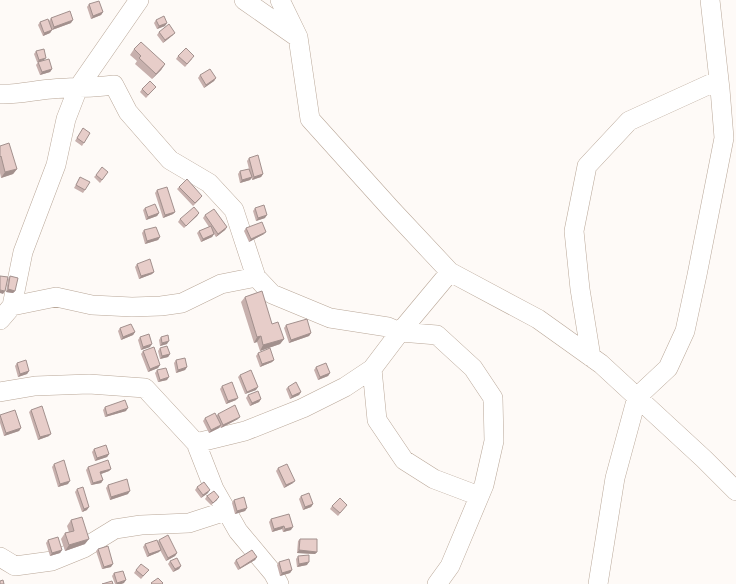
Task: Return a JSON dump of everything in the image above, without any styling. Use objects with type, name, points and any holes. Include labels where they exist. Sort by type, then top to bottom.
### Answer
[{"type":"street","points":[[6,313],[23,252],[56,165],[66,119],[78,88],[139,0]]},
{"type":"street","points":[[244,0],[298,37]]},
{"type":"street","points":[[280,0],[298,37],[310,119],[391,209],[450,272],[538,319],[601,364],[704,459],[736,492]]},
{"type":"street","points":[[598,584],[615,478],[637,397],[668,368],[685,331],[724,138],[710,0]]},
{"type":"street","points":[[591,357],[580,289],[574,231],[588,166],[629,121],[719,80]]},
{"type":"street","points":[[0,94],[10,95],[52,89],[114,85],[128,112],[170,160],[208,183],[234,210],[256,277],[272,294],[330,318],[388,327],[400,332],[437,335],[473,368],[493,398],[494,441],[484,484],[450,566],[438,584]]},
{"type":"street","points":[[720,156],[736,143]]},
{"type":"street","points":[[196,443],[246,431],[303,408],[345,388],[372,370],[400,332],[450,272]]},
{"type":"street","points":[[6,313],[56,297],[92,305],[132,308],[182,303],[221,284],[256,277]]},
{"type":"street","points":[[372,370],[377,420],[404,460],[434,480],[479,496]]},
{"type":"street","points":[[0,392],[35,386],[89,384],[145,388],[196,443],[214,489],[226,511],[238,531],[273,573],[279,584]]},
{"type":"street","points":[[0,557],[14,566],[52,561],[84,548],[115,529],[141,525],[189,523],[226,511]]},
{"type":"building","points":[[99,1],[103,12],[93,16],[89,4]]},
{"type":"building","points":[[70,11],[73,20],[54,27],[51,18]]},
{"type":"building","points":[[164,16],[167,23],[159,26],[156,20]]},
{"type":"building","points":[[48,19],[52,30],[44,33],[40,22]]},
{"type":"building","points":[[169,24],[175,33],[165,40],[159,32]]},
{"type":"building","points":[[141,42],[165,64],[156,74],[139,58],[141,56],[134,49]]},
{"type":"building","points":[[186,48],[194,56],[187,64],[178,56]]},
{"type":"building","points":[[44,49],[46,58],[39,60],[36,51]]},
{"type":"building","points":[[49,59],[52,69],[42,72],[38,62]]},
{"type":"building","points":[[210,69],[216,78],[206,85],[200,75]]},
{"type":"building","points":[[150,81],[156,87],[148,95],[142,89]]},
{"type":"building","points":[[83,128],[90,133],[84,143],[77,138]]},
{"type":"building","points":[[9,143],[17,169],[5,172],[1,156],[0,157],[0,146]]},
{"type":"building","points":[[258,155],[263,174],[254,177],[249,158]]},
{"type":"building","points":[[102,167],[108,172],[102,180],[96,175]]},
{"type":"building","points":[[249,169],[252,177],[242,180],[240,171]]},
{"type":"building","points":[[80,177],[90,182],[85,190],[76,185]]},
{"type":"building","points":[[187,179],[202,196],[195,203],[179,187]]},
{"type":"building","points":[[167,187],[175,212],[165,215],[157,190]]},
{"type":"building","points":[[155,204],[159,213],[148,217],[145,208]]},
{"type":"building","points":[[264,205],[267,215],[258,218],[255,208]]},
{"type":"building","points":[[194,207],[199,213],[186,226],[180,219]]},
{"type":"building","points":[[214,209],[227,227],[218,234],[205,215]]},
{"type":"building","points":[[262,222],[266,232],[251,239],[246,228]]},
{"type":"building","points":[[211,226],[214,234],[203,239],[199,231]]},
{"type":"building","points":[[156,227],[160,237],[147,241],[144,230]]},
{"type":"building","points":[[150,259],[154,272],[141,276],[137,264]]},
{"type":"building","points":[[0,276],[8,277],[5,291],[0,290]]},
{"type":"building","points":[[10,276],[18,278],[15,291],[8,289]]},
{"type":"building","points":[[262,291],[272,324],[278,322],[284,339],[263,345],[261,336],[257,337],[245,297]]},
{"type":"building","points":[[307,319],[311,333],[291,340],[286,325]]},
{"type":"building","points":[[131,324],[135,332],[123,337],[120,328]]},
{"type":"building","points":[[149,334],[152,344],[143,347],[140,337]]},
{"type":"building","points":[[168,335],[169,341],[162,343],[161,337]]},
{"type":"building","points":[[167,346],[170,354],[162,356],[160,348]]},
{"type":"building","points":[[154,347],[160,365],[150,369],[143,351]]},
{"type":"building","points":[[270,348],[274,360],[262,364],[258,353]]},
{"type":"building","points":[[185,358],[187,367],[178,370],[176,360]]},
{"type":"building","points":[[26,360],[29,371],[20,374],[17,363]]},
{"type":"building","points":[[326,363],[330,373],[320,377],[316,367]]},
{"type":"building","points":[[166,368],[169,377],[160,380],[157,370]]},
{"type":"building","points":[[251,370],[258,387],[247,392],[240,375]]},
{"type":"building","points":[[232,382],[238,398],[228,401],[222,386]]},
{"type":"building","points":[[296,382],[301,392],[292,396],[288,387]]},
{"type":"building","points":[[258,391],[261,399],[252,403],[248,395]]},
{"type":"building","points":[[125,400],[128,408],[107,415],[105,407]]},
{"type":"building","points":[[235,405],[240,417],[223,425],[218,414]]},
{"type":"building","points":[[42,406],[51,434],[40,437],[31,410]]},
{"type":"building","points":[[15,410],[21,428],[6,433],[0,415]]},
{"type":"building","points":[[215,413],[221,425],[211,430],[205,418]]},
{"type":"building","points":[[106,445],[109,454],[97,458],[94,449]]},
{"type":"building","points":[[64,460],[70,481],[60,484],[54,464]]},
{"type":"building","points":[[108,460],[111,469],[100,472],[103,480],[93,483],[88,467]]},
{"type":"building","points":[[287,464],[295,481],[286,485],[278,468]]},
{"type":"building","points":[[127,479],[130,491],[111,497],[108,485]]},
{"type":"building","points":[[204,482],[210,490],[203,495],[197,487]]},
{"type":"building","points":[[83,487],[89,507],[84,509],[77,489]]},
{"type":"building","points":[[214,491],[219,497],[213,503],[207,496]]},
{"type":"building","points":[[309,493],[313,504],[305,507],[301,496]]},
{"type":"building","points":[[244,497],[247,508],[237,511],[234,500]]},
{"type":"building","points":[[340,498],[347,505],[340,513],[332,506]]},
{"type":"building","points":[[289,514],[293,527],[285,529],[284,526],[274,529],[271,519]]},
{"type":"building","points":[[82,517],[89,539],[69,545],[65,533],[74,531],[71,520]]},
{"type":"building","points":[[168,535],[177,553],[168,558],[159,540]]},
{"type":"building","points":[[58,537],[62,550],[52,553],[48,540]]},
{"type":"building","points":[[300,539],[317,539],[317,552],[299,550]]},
{"type":"building","points":[[157,540],[161,550],[149,554],[145,544]]},
{"type":"building","points":[[108,546],[113,564],[104,567],[98,549]]},
{"type":"building","points":[[252,550],[257,557],[240,568],[236,560]]},
{"type":"building","points":[[309,555],[309,562],[299,564],[298,556]]},
{"type":"building","points":[[177,558],[181,566],[175,569],[170,561]]},
{"type":"building","points":[[289,559],[292,570],[282,573],[279,562]]},
{"type":"building","points":[[141,564],[149,570],[143,576],[136,570]]},
{"type":"building","points":[[123,571],[126,580],[117,583],[114,573]]},
{"type":"building","points":[[158,578],[163,583],[162,584],[151,583]]},
{"type":"building","points":[[3,580],[4,584],[0,584],[0,581]]},
{"type":"building","points":[[112,581],[113,584],[102,584]]}]
